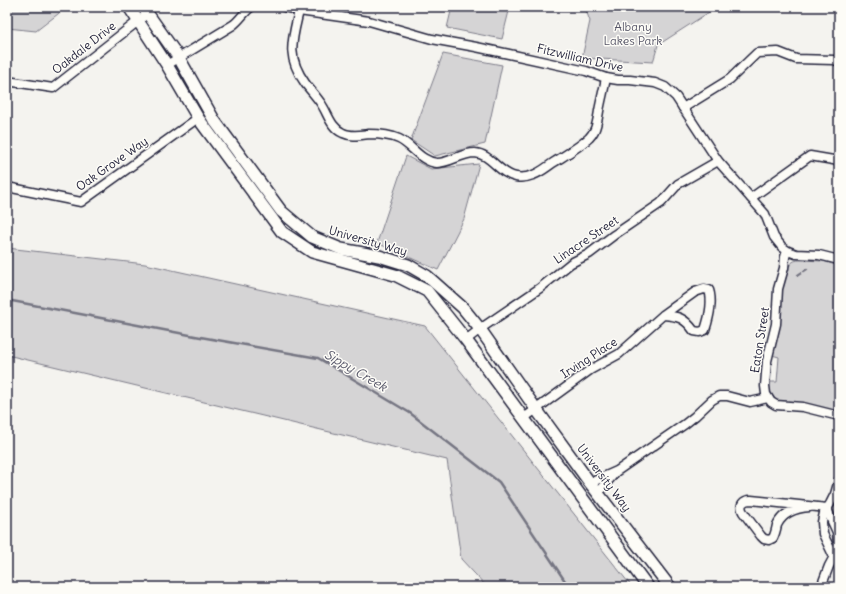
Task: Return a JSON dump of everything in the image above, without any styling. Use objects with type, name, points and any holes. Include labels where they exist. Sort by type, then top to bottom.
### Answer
[{"type":"street","name":"University Way","points":[[129,7],[168,65],[198,118],[282,232],[312,252],[395,275],[427,291],[466,340],[648,587]]},
{"type":"street","points":[[168,65],[233,25],[240,20],[251,7]]},
{"type":"street","name":"Fitzwilliam Drive","points":[[284,7],[299,11],[369,21],[432,39],[516,55],[586,71],[606,78],[655,83],[665,87],[676,97],[718,161],[765,214],[776,240],[782,247],[790,252]]},
{"type":"street","name":"University Way","points":[[145,10],[179,58],[214,120],[281,211],[312,237],[341,249],[379,256],[408,265],[427,276],[463,308],[480,329],[590,483],[670,587]]},
{"type":"street","name":"Oakdale Drive","points":[[7,81],[53,88],[139,21],[145,10]]},
{"type":"street","points":[[299,11],[292,44],[293,61],[305,83],[319,100],[337,130],[354,136],[370,134],[391,136],[400,140],[421,156],[435,163],[464,154],[481,154],[508,174],[516,177],[535,175],[580,145],[594,132],[606,78]]},
{"type":"street","points":[[683,108],[730,79],[757,53],[778,52],[796,59],[834,60],[839,62]]},
{"type":"street","name":"Oak Grove Way","points":[[7,187],[81,202],[198,118]]},
{"type":"street","points":[[751,198],[810,156],[839,161]]},
{"type":"street","name":"Linacre Street","points":[[466,340],[540,288],[571,263],[589,254],[661,203],[678,184],[718,161]]},
{"type":"street","points":[[790,252],[819,255],[839,260]]},
{"type":"street","name":"Eaton Street","points":[[767,395],[765,386],[767,360],[776,324],[780,278],[790,252]]},
{"type":"street","name":"Irving Place","points":[[524,418],[590,370],[619,354],[663,315],[695,292],[704,289],[709,290],[711,296],[708,321],[705,330],[700,332],[694,331],[690,324],[684,319],[673,315],[663,315]]},
{"type":"street","points":[[582,497],[598,493],[618,471],[685,424],[716,397],[723,396],[742,400],[767,395],[771,402],[776,405],[803,408],[839,416]]},
{"type":"street","points":[[582,497],[590,483],[618,471]]},
{"type":"street","points":[[836,558],[824,537],[822,530],[822,517],[835,494],[839,480]]},
{"type":"street","points":[[810,507],[798,509],[786,514],[778,523],[773,538],[769,540],[761,536],[741,508],[743,502],[750,500],[828,508]]},
{"type":"street","points":[[821,587],[827,571],[836,558],[838,548],[838,536],[828,508]]},
{"type":"green space","points":[[7,7],[67,7],[36,31],[7,28]]},
{"type":"green space","points":[[452,7],[510,7],[502,39],[447,28]]},
{"type":"green space","name":"Albany Lakes Park","points":[[580,7],[717,7],[658,45],[653,62],[582,58],[590,21],[585,8]]},
{"type":"green space","points":[[443,54],[502,65],[485,144],[435,156],[411,140]]},
{"type":"green space","points":[[406,156],[431,169],[479,164],[464,219],[438,270],[377,243]]},
{"type":"green space","points":[[7,248],[145,264],[425,326],[632,587],[487,587],[461,559],[447,460],[7,355]]},
{"type":"green space","points":[[801,260],[823,261],[839,266],[839,412],[778,401],[773,398],[770,391],[769,382],[777,382],[779,357],[772,355],[778,335],[781,316],[784,277],[792,263]]},
{"type":"waterway","name":"Sippy Creek","points":[[7,300],[318,358],[410,413],[499,482],[569,587]]}]
